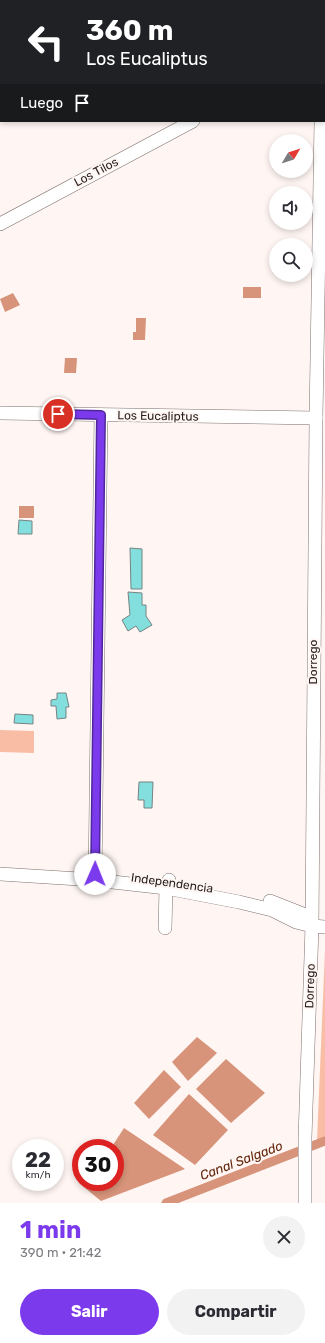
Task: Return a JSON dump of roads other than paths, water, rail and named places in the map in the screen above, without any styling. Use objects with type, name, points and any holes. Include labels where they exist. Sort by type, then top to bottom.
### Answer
[{"type":"street","name":"Los Tilos","points":[[0,224],[191,122]]},
{"type":"street","name":"Dorrego","points":[[305,1203],[305,1138],[312,926],[314,636],[320,500],[316,418],[321,122]]},
{"type":"street","name":"Los Eucaliptus","points":[[0,413],[316,418]]},
{"type":"street","points":[[95,877],[101,415]]},
{"type":"street","points":[[314,636],[325,649]]},
{"type":"street","name":"Independencia","points":[[0,867],[167,884],[242,894],[275,902],[302,914],[312,926]]},
{"type":"street","name":"Independencia","points":[[0,874],[95,877]]},
{"type":"street","points":[[165,928],[167,884]]},
{"type":"street","points":[[312,926],[325,926]]},
{"type":"waterway","name":"Canal Salgado","points":[[166,1203],[325,1141]]}]
